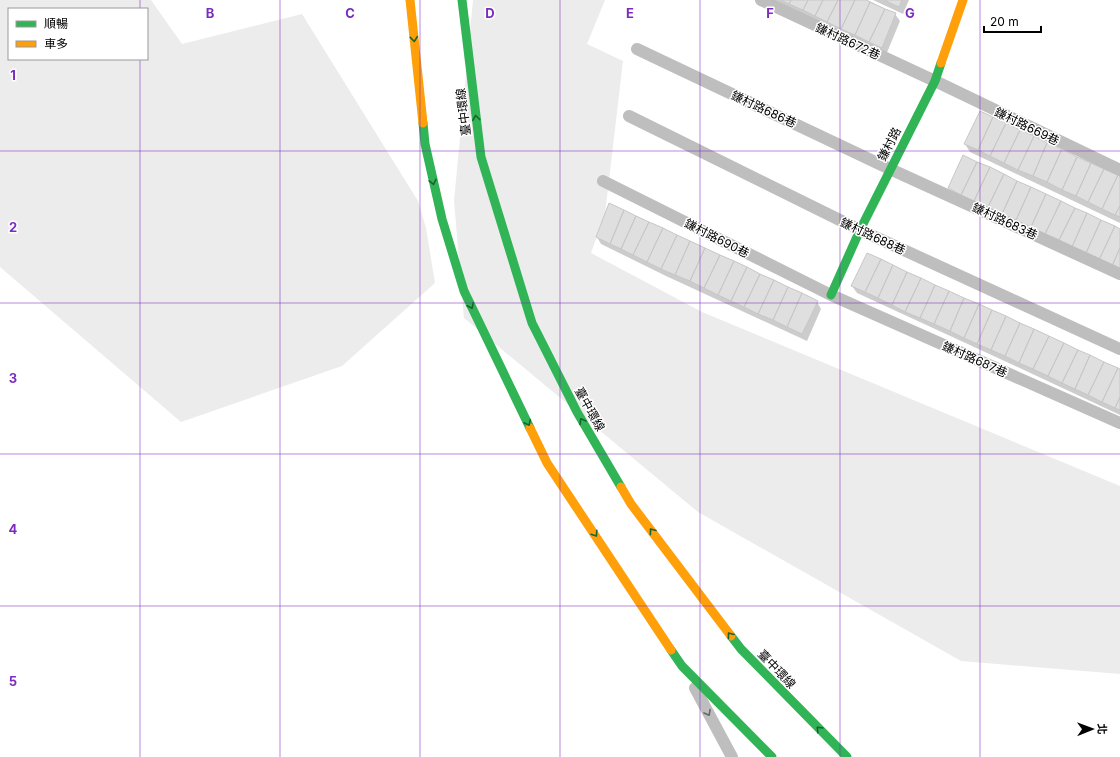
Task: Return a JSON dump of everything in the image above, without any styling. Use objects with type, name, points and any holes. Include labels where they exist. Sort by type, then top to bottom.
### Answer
[{"type":"main road","points":[[410,0],[425,144],[442,219],[464,291],[547,463],[682,666],[772,757]]},
{"type":"main road","name":"臺中環線","points":[[462,0],[481,157],[532,323],[577,412],[631,504],[742,649],[847,757]]},
{"type":"main road","name":"鎌村路","points":[[830,295],[860,230],[935,81],[963,0]]},
{"type":"lane","name":"鎌村路672巷","points":[[761,0],[935,81]]},
{"type":"lane","name":"鎌村路686巷","points":[[637,49],[890,169]]},
{"type":"lane","name":"鎌村路669巷","points":[[935,81],[1120,170]]},
{"type":"lane","name":"鎌村路688巷","points":[[629,116],[860,230],[1120,349]]},
{"type":"lane","name":"鎌村路683巷","points":[[890,169],[1120,274]]},
{"type":"lane","name":"鎌村路690巷","points":[[602,182],[830,295]]},
{"type":"lane","name":"鎌村路687巷","points":[[830,295],[1120,423]]},
{"type":"lane","points":[[682,666],[732,757]]},
{"type":"shaded area","points":[[0,0],[151,0],[182,44],[302,14],[418,201],[426,228],[435,283],[342,366],[181,422],[0,267]]},
{"type":"shaded area","points":[[473,0],[605,0],[587,44],[623,61],[605,214],[591,253],[702,312],[1120,486],[1120,674],[961,661],[698,512],[464,318],[454,201]]},
{"type":"building","points":[[781,0],[791,0],[789,4]]},
{"type":"building","points":[[791,0],[808,0],[803,10],[789,4]]},
{"type":"building","points":[[808,0],[823,0],[815,16],[803,10]]},
{"type":"building","points":[[823,0],[838,0],[827,22],[815,16]]},
{"type":"building","points":[[838,0],[855,0],[841,29],[827,22]]},
{"type":"building","points":[[855,0],[867,0],[870,2],[855,35],[841,29]]},
{"type":"building","points":[[902,0],[899,7],[886,1]]},
{"type":"building","points":[[870,2],[885,9],[869,42],[855,35]]},
{"type":"building","points":[[885,9],[896,13],[882,48],[869,42]]},
{"type":"building","points":[[980,111],[993,117],[978,150],[964,144]]},
{"type":"building","points":[[993,117],[1006,123],[990,156],[978,150]]},
{"type":"building","points":[[1006,123],[1020,130],[1004,163],[990,156]]},
{"type":"building","points":[[1020,130],[1034,136],[1018,170],[1004,163]]},
{"type":"building","points":[[1034,136],[1047,143],[1033,176],[1018,170]]},
{"type":"building","points":[[1047,143],[1062,149],[1047,182],[1033,176]]},
{"type":"building","points":[[1062,149],[1077,157],[1062,190],[1047,182]]},
{"type":"building","points":[[963,155],[977,162],[961,195],[948,188]]},
{"type":"building","points":[[1077,157],[1091,163],[1076,196],[1062,190]]},
{"type":"building","points":[[977,162],[990,167],[974,201],[961,195]]},
{"type":"building","points":[[1091,163],[1104,169],[1088,202],[1076,196]]},
{"type":"building","points":[[990,167],[1004,174],[988,207],[974,201]]},
{"type":"building","points":[[1104,169],[1118,175],[1102,209],[1088,202]]},
{"type":"building","points":[[1004,174],[1017,181],[1002,214],[988,207]]},
{"type":"building","points":[[1118,175],[1120,177],[1120,206],[1115,215],[1102,209]]},
{"type":"building","points":[[1017,181],[1031,187],[1016,220],[1002,214]]},
{"type":"building","points":[[1031,187],[1046,194],[1031,227],[1016,220]]},
{"type":"building","points":[[1046,194],[1061,201],[1045,234],[1031,227]]},
{"type":"building","points":[[1061,201],[1075,208],[1059,240],[1045,234]]},
{"type":"building","points":[[609,203],[624,210],[610,244],[596,237]]},
{"type":"building","points":[[1120,206],[1120,217],[1115,215]]},
{"type":"building","points":[[1075,208],[1087,213],[1072,247],[1059,240]]},
{"type":"building","points":[[624,210],[636,216],[621,249],[610,244]]},
{"type":"building","points":[[1087,213],[1101,220],[1086,253],[1072,247]]},
{"type":"building","points":[[636,216],[649,222],[633,255],[621,249]]},
{"type":"building","points":[[1101,220],[1115,226],[1099,260],[1086,253]]},
{"type":"building","points":[[649,222],[663,228],[647,262],[633,255]]},
{"type":"building","points":[[1115,226],[1120,229],[1120,248],[1112,266],[1099,260]]},
{"type":"building","points":[[663,228],[677,235],[661,269],[647,262]]},
{"type":"building","points":[[677,235],[690,241],[675,275],[661,269]]},
{"type":"building","points":[[690,241],[705,248],[690,281],[675,275]]},
{"type":"building","points":[[705,248],[720,255],[704,288],[690,281]]},
{"type":"building","points":[[1120,248],[1120,270],[1112,266]]},
{"type":"building","points":[[867,253],[881,259],[865,292],[851,286]]},
{"type":"building","points":[[720,255],[734,261],[718,295],[704,288]]},
{"type":"building","points":[[881,259],[893,265],[878,298],[865,292]]},
{"type":"building","points":[[734,261],[747,267],[731,301],[718,295]]},
{"type":"building","points":[[893,265],[907,272],[892,305],[878,298]]},
{"type":"building","points":[[747,267],[760,274],[744,307],[731,301]]},
{"type":"building","points":[[907,272],[921,278],[905,312],[892,305]]},
{"type":"building","points":[[760,274],[774,280],[758,314],[744,307]]},
{"type":"building","points":[[921,278],[935,285],[920,318],[905,312]]},
{"type":"building","points":[[774,280],[788,287],[773,320],[758,314]]},
{"type":"building","points":[[935,285],[949,291],[934,324],[920,318]]},
{"type":"building","points":[[788,287],[802,293],[787,327],[773,320]]},
{"type":"building","points":[[949,291],[964,298],[950,331],[934,324]]},
{"type":"building","points":[[802,293],[818,301],[802,334],[787,327]]},
{"type":"building","points":[[964,298],[979,304],[964,338],[950,331]]},
{"type":"building","points":[[979,304],[992,310],[977,344],[964,338]]},
{"type":"building","points":[[992,310],[1006,316],[991,350],[977,344]]},
{"type":"building","points":[[1006,316],[1020,323],[1005,356],[991,350]]},
{"type":"building","points":[[1020,323],[1034,329],[1019,363],[1005,356]]},
{"type":"building","points":[[1034,329],[1049,336],[1033,369],[1019,363]]},
{"type":"building","points":[[1049,336],[1064,343],[1048,376],[1033,369]]},
{"type":"building","points":[[1064,343],[1078,350],[1062,383],[1048,376]]},
{"type":"building","points":[[1078,350],[1090,355],[1075,389],[1062,383]]},
{"type":"building","points":[[1090,355],[1104,362],[1088,395],[1075,389]]},
{"type":"building","points":[[1104,362],[1118,368],[1102,402],[1088,395]]},
{"type":"building","points":[[1118,368],[1120,369],[1120,397],[1115,408],[1102,402]]},
{"type":"building","points":[[1120,397],[1120,410],[1115,408]]},
{"type":"traffic: fast","points":[[462,0],[481,157],[532,323],[577,412],[621,487]]},
{"type":"traffic: fast","points":[[831,295],[860,230],[935,81],[941,63]]},
{"type":"traffic: fast","points":[[423,123],[425,144],[442,219],[464,291],[530,428]]},
{"type":"traffic: fast","points":[[731,636],[741,649],[847,757]]},
{"type":"traffic: fast","points":[[671,650],[682,666],[772,757]]},
{"type":"traffic: slow","points":[[410,0],[423,123]]},
{"type":"traffic: slow","points":[[941,63],[963,0]]},
{"type":"traffic: slow","points":[[530,428],[547,463],[671,650]]},
{"type":"traffic: slow","points":[[621,487],[631,504],[731,636]]}]
